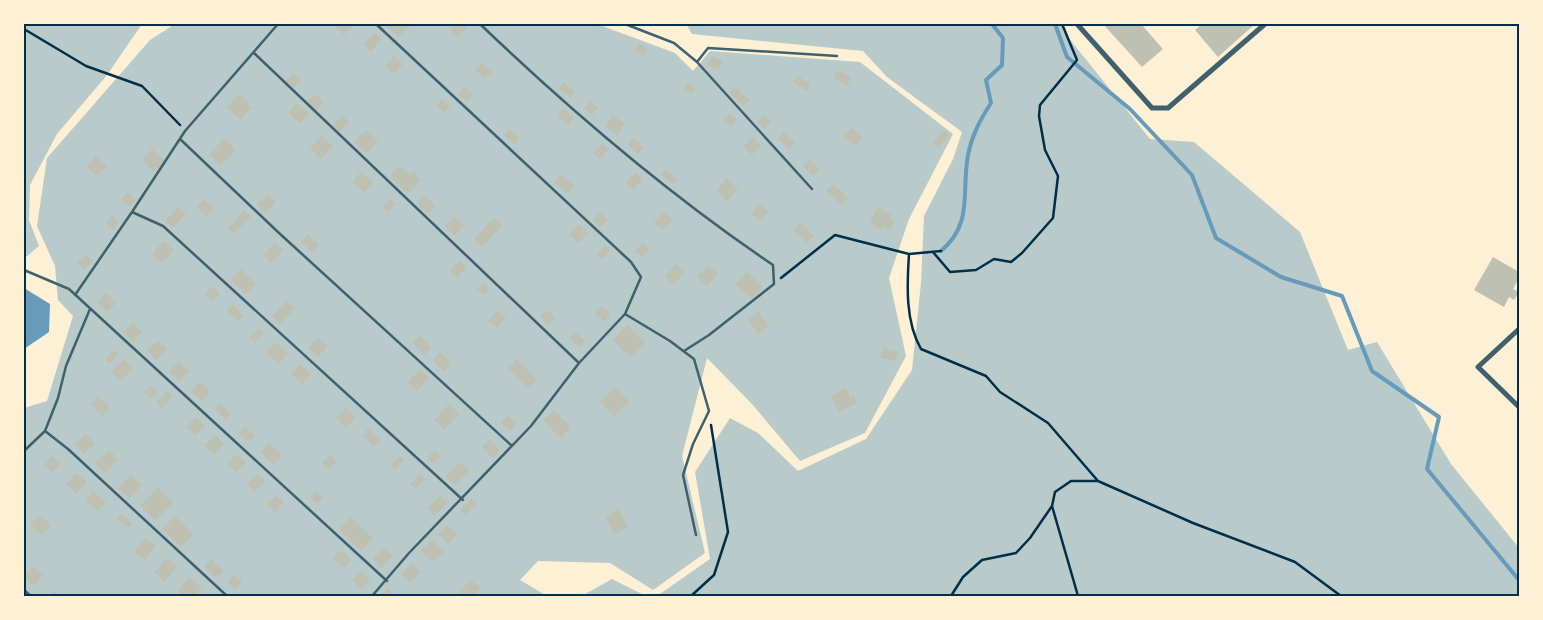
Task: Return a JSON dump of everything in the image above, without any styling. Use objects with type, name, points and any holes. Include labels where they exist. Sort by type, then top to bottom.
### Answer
[{"type":"street","points":[[1077,24],[1152,108],[1157,109],[1168,108],[1265,24]]},
{"type":"street","points":[[1519,329],[1478,367],[1519,407]]},
{"type":"lane","points":[[75,294],[186,131],[278,24]]},
{"type":"lane","points":[[372,596],[387,581],[409,553],[462,500],[531,426],[579,363],[625,314],[641,276],[631,262],[376,24]]},
{"type":"lane","points":[[480,24],[535,76],[649,174],[711,223],[773,265],[774,284],[684,351]]},
{"type":"lane","points":[[625,24],[674,43],[697,62],[812,189]]},
{"type":"lane","points":[[697,62],[708,48],[837,56]]},
{"type":"lane","points":[[254,53],[579,363]]},
{"type":"lane","points":[[180,139],[279,233],[512,446]]},
{"type":"lane","points":[[132,212],[163,226],[462,500]]},
{"type":"lane","points":[[24,270],[68,288],[387,581]]},
{"type":"lane","points":[[24,451],[45,431],[58,398],[69,359],[90,309]]},
{"type":"lane","points":[[625,314],[694,359],[709,411],[693,444],[684,475],[696,535]]},
{"type":"lane","points":[[45,431],[68,449],[227,596]]},
{"type":"lane","points":[[24,590],[31,596]]},
{"type":"path","points":[[933,252],[950,272],[976,270],[994,259],[1011,262],[1022,254],[1052,218],[1058,176],[1045,150],[1039,116],[1040,105],[1077,60],[1062,24]]},
{"type":"path","points":[[24,29],[86,66],[142,86],[186,131]]},
{"type":"path","points":[[774,284],[835,236],[909,254],[941,251]]},
{"type":"path","points":[[909,254],[906,293],[916,341],[921,349],[986,376],[1000,392],[1048,423],[1098,481]]},
{"type":"path","points":[[691,596],[714,575],[728,532],[709,411]]},
{"type":"path","points":[[951,596],[964,577],[982,560],[1016,553],[1052,506],[1055,492],[1071,481],[1098,481],[1193,523],[1295,562],[1341,596]]},
{"type":"path","points":[[1052,506],[1078,596]]},
{"type":"shaded area","points":[[24,24],[142,24],[107,75],[57,134],[30,185],[29,220],[39,246],[26,257],[24,256]]},
{"type":"shaded area","points":[[175,24],[597,24],[675,53],[693,71],[710,51],[860,62],[953,134],[909,219],[889,278],[906,356],[865,433],[800,461],[752,404],[707,358],[682,456],[705,553],[653,590],[610,563],[538,561],[520,580],[547,596],[24,596],[24,408],[47,401],[73,316],[58,300],[55,266],[37,226],[47,158],[150,40]]},
{"type":"shaded area","points":[[686,24],[1062,24],[1063,31],[1150,139],[1194,142],[1300,232],[1348,350],[1377,342],[1451,464],[1519,548],[1519,596],[657,596],[710,559],[695,472],[730,418],[758,433],[798,471],[866,439],[912,370],[921,283],[924,216],[953,159],[962,132],[887,77],[863,51],[692,34]]},
{"type":"shaded area","points":[[612,579],[646,596],[582,596]]},
{"type":"water","points":[[24,288],[50,304],[49,332],[24,349]]},
{"type":"building","points":[[338,24],[354,24],[344,35],[335,27]]},
{"type":"building","points":[[384,24],[410,24],[399,37]]},
{"type":"building","points":[[455,24],[462,24],[467,28],[458,37],[450,30]]},
{"type":"building","points":[[1103,24],[1141,24],[1163,49],[1142,67]]},
{"type":"building","points":[[1202,24],[1255,24],[1218,57],[1195,30]]},
{"type":"building","points":[[374,32],[382,39],[371,52],[363,45]]},
{"type":"building","points":[[639,43],[648,49],[643,56],[634,51]]},
{"type":"building","points":[[394,56],[403,64],[394,74],[385,66]]},
{"type":"building","points":[[712,56],[723,62],[718,70],[707,64]]},
{"type":"building","points":[[482,62],[492,71],[485,79],[475,70]]},
{"type":"building","points":[[838,70],[851,78],[847,86],[833,78]]},
{"type":"building","points":[[293,73],[301,80],[294,88],[285,81]]},
{"type":"building","points":[[797,76],[811,84],[807,91],[793,82]]},
{"type":"building","points":[[563,82],[575,92],[571,98],[558,88]]},
{"type":"building","points":[[688,83],[696,89],[691,94],[684,88]]},
{"type":"building","points":[[734,86],[750,100],[744,106],[729,92]]},
{"type":"building","points":[[464,87],[473,95],[467,102],[458,94]]},
{"type":"building","points":[[239,94],[252,107],[240,120],[227,107]]},
{"type":"building","points":[[315,94],[324,102],[316,111],[307,102]]},
{"type":"building","points":[[442,99],[450,106],[444,113],[436,106]]},
{"type":"building","points":[[590,101],[598,108],[592,115],[584,108]]},
{"type":"building","points":[[297,103],[309,114],[300,124],[288,113]]},
{"type":"building","points":[[564,108],[574,118],[568,125],[557,115]]},
{"type":"building","points":[[729,113],[737,120],[732,127],[723,120]]},
{"type":"building","points":[[342,115],[349,122],[340,132],[332,125]]},
{"type":"building","points":[[613,115],[625,124],[617,135],[605,126]]},
{"type":"building","points":[[763,115],[771,120],[765,129],[757,124]]},
{"type":"building","points":[[851,127],[863,137],[855,146],[843,136]]},
{"type":"building","points":[[510,129],[519,138],[514,144],[504,135]]},
{"type":"building","points":[[366,130],[378,141],[366,153],[354,143]]},
{"type":"building","points":[[943,130],[949,135],[939,148],[933,144]]},
{"type":"building","points":[[784,132],[795,143],[789,149],[778,139]]},
{"type":"building","points":[[321,136],[333,146],[321,159],[310,149]]},
{"type":"building","points":[[752,137],[761,145],[752,155],[743,147]]},
{"type":"building","points":[[224,138],[236,149],[221,166],[209,155]]},
{"type":"building","points":[[633,138],[644,147],[638,154],[627,145]]},
{"type":"building","points":[[602,143],[609,149],[600,159],[593,153]]},
{"type":"building","points":[[152,149],[165,161],[154,172],[142,160]]},
{"type":"building","points":[[96,156],[107,166],[97,176],[87,167]]},
{"type":"building","points":[[809,160],[819,169],[814,176],[803,167]]},
{"type":"building","points":[[399,166],[410,175],[413,171],[421,179],[408,194],[390,177]]},
{"type":"building","points":[[666,169],[677,179],[673,184],[661,175]]},
{"type":"building","points":[[361,172],[374,183],[364,193],[352,182]]},
{"type":"building","points":[[636,172],[643,179],[633,190],[626,183]]},
{"type":"building","points":[[561,174],[575,185],[568,193],[554,183]]},
{"type":"building","points":[[726,178],[738,189],[727,201],[716,190]]},
{"type":"building","points":[[833,184],[848,198],[842,205],[826,191]]},
{"type":"building","points":[[128,193],[136,200],[130,207],[121,200]]},
{"type":"building","points":[[267,194],[276,202],[266,213],[257,205]]},
{"type":"building","points":[[424,195],[436,206],[428,214],[416,203]]},
{"type":"building","points":[[204,199],[214,208],[207,216],[197,207]]},
{"type":"building","points":[[390,199],[396,205],[389,212],[383,207]]},
{"type":"building","points":[[760,204],[769,212],[760,221],[751,214]]},
{"type":"building","points":[[178,207],[186,214],[173,228],[165,221]]},
{"type":"building","points":[[878,207],[891,215],[889,218],[895,221],[889,231],[883,227],[881,230],[869,222]]},
{"type":"building","points":[[244,210],[251,216],[234,234],[228,228]]},
{"type":"building","points":[[664,211],[673,219],[663,230],[654,222]]},
{"type":"building","points":[[600,212],[608,220],[601,227],[593,220]]},
{"type":"building","points":[[112,216],[119,222],[113,230],[106,223]]},
{"type":"building","points":[[454,216],[464,225],[455,236],[445,226]]},
{"type":"building","points":[[494,218],[503,225],[482,247],[474,239]]},
{"type":"building","points":[[800,223],[814,236],[807,243],[793,230]]},
{"type":"building","points":[[579,224],[588,233],[578,243],[569,235]]},
{"type":"building","points":[[308,234],[319,245],[312,252],[301,242]]},
{"type":"building","points":[[163,241],[174,250],[162,264],[152,254]]},
{"type":"building","points":[[275,242],[283,250],[272,263],[263,255]]},
{"type":"building","points":[[643,242],[650,249],[642,257],[635,251]]},
{"type":"building","points":[[605,245],[611,250],[602,259],[597,254]]},
{"type":"building","points":[[85,254],[93,261],[84,270],[77,263]]},
{"type":"building","points":[[1493,257],[1519,272],[1519,278],[1513,289],[1519,292],[1514,300],[1509,297],[1504,307],[1474,290]]},
{"type":"building","points":[[460,260],[467,267],[457,278],[450,271]]},
{"type":"building","points":[[676,264],[685,272],[673,285],[665,277]]},
{"type":"building","points":[[708,265],[718,274],[707,286],[697,277]]},
{"type":"building","points":[[241,269],[256,283],[246,294],[231,280]]},
{"type":"building","points":[[747,272],[763,287],[752,299],[735,284]]},
{"type":"building","points":[[483,283],[490,289],[484,295],[477,289]]},
{"type":"building","points":[[212,286],[220,293],[213,301],[205,294]]},
{"type":"building","points":[[106,293],[116,303],[107,312],[97,302]]},
{"type":"building","points":[[286,301],[295,308],[280,324],[272,317]]},
{"type":"building","points":[[232,304],[244,315],[238,321],[227,311]]},
{"type":"building","points":[[602,306],[610,314],[604,322],[595,314]]},
{"type":"building","points":[[498,310],[506,318],[497,328],[488,321]]},
{"type":"building","points":[[547,310],[556,318],[549,325],[540,317]]},
{"type":"building","points":[[759,312],[769,326],[758,334],[748,320]]},
{"type":"building","points":[[133,322],[142,332],[133,342],[123,332]]},
{"type":"building","points":[[627,325],[645,343],[630,357],[613,340]]},
{"type":"building","points":[[258,328],[264,333],[255,343],[249,338]]},
{"type":"building","points":[[575,332],[585,341],[579,347],[569,338]]},
{"type":"building","points":[[420,336],[431,348],[424,355],[413,343]]},
{"type":"building","points":[[318,337],[328,346],[318,357],[308,348]]},
{"type":"building","points":[[158,340],[167,349],[156,360],[147,350]]},
{"type":"building","points":[[275,342],[288,353],[278,364],[266,352]]},
{"type":"building","points":[[883,348],[898,352],[895,361],[880,358]]},
{"type":"building","points":[[114,350],[119,354],[109,364],[105,359]]},
{"type":"building","points":[[441,352],[451,363],[443,371],[433,360]]},
{"type":"building","points":[[123,359],[133,368],[121,381],[111,371]]},
{"type":"building","points":[[517,359],[537,379],[528,388],[508,368]]},
{"type":"building","points":[[179,361],[189,371],[179,381],[169,372]]},
{"type":"building","points":[[300,364],[311,374],[302,384],[291,374]]},
{"type":"building","points":[[420,369],[429,378],[417,391],[408,382]]},
{"type":"building","points":[[200,382],[210,392],[201,401],[191,391]]},
{"type":"building","points":[[151,385],[158,392],[151,399],[144,392]]},
{"type":"building","points":[[615,387],[629,401],[614,416],[600,402]]},
{"type":"building","points":[[846,388],[851,398],[854,396],[857,403],[839,412],[831,396]]},
{"type":"building","points":[[168,391],[173,397],[162,408],[156,402]]},
{"type":"building","points":[[98,396],[110,408],[102,416],[90,403]]},
{"type":"building","points":[[220,403],[231,414],[226,420],[215,409]]},
{"type":"building","points":[[449,404],[459,414],[444,430],[434,420]]},
{"type":"building","points":[[346,408],[356,417],[346,428],[336,418]]},
{"type":"building","points":[[554,410],[571,427],[561,438],[543,421]]},
{"type":"building","points":[[508,416],[516,424],[510,431],[501,423]]},
{"type":"building","points":[[196,417],[205,426],[195,436],[186,427]]},
{"type":"building","points":[[245,427],[255,436],[249,442],[239,432]]},
{"type":"building","points":[[369,428],[380,440],[373,447],[362,435]]},
{"type":"building","points":[[85,434],[95,443],[84,454],[74,445]]},
{"type":"building","points":[[215,435],[224,444],[214,455],[204,445]]},
{"type":"building","points":[[490,439],[500,450],[493,458],[482,447]]},
{"type":"building","points":[[269,443],[282,455],[273,465],[260,452]]},
{"type":"building","points":[[109,450],[118,459],[105,473],[95,464]]},
{"type":"building","points":[[435,450],[441,456],[433,464],[427,458]]},
{"type":"building","points":[[237,454],[246,463],[236,472],[227,463]]},
{"type":"building","points":[[330,455],[337,462],[329,469],[322,463]]},
{"type":"building","points":[[52,456],[61,463],[53,473],[44,465]]},
{"type":"building","points":[[400,456],[404,460],[395,470],[390,465]]},
{"type":"building","points":[[460,462],[469,471],[454,485],[445,477]]},
{"type":"building","points":[[75,473],[87,482],[77,494],[66,485]]},
{"type":"building","points":[[420,473],[426,479],[415,489],[410,484]]},
{"type":"building","points":[[258,474],[265,481],[254,492],[247,485]]},
{"type":"building","points":[[131,475],[142,485],[129,498],[118,488]]},
{"type":"building","points":[[158,488],[173,503],[155,520],[140,505]]},
{"type":"building","points":[[93,491],[106,502],[98,511],[86,501]]},
{"type":"building","points":[[316,491],[323,498],[317,504],[310,497]]},
{"type":"building","points":[[277,495],[284,502],[275,512],[267,504]]},
{"type":"building","points":[[440,495],[448,503],[434,516],[427,509]]},
{"type":"building","points":[[471,499],[476,504],[465,515],[460,510]]},
{"type":"building","points":[[618,509],[628,527],[614,534],[605,516]]},
{"type":"building","points":[[120,513],[132,523],[128,528],[116,518]]},
{"type":"building","points":[[39,515],[51,525],[42,535],[30,525]]},
{"type":"building","points":[[175,516],[194,535],[181,547],[162,529]]},
{"type":"building","points":[[351,517],[373,538],[361,551],[339,529]]},
{"type":"building","points":[[447,525],[457,534],[448,543],[438,534]]},
{"type":"building","points":[[146,538],[156,546],[144,560],[134,552]]},
{"type":"building","points":[[432,540],[444,552],[433,562],[421,550]]},
{"type":"building","points":[[384,548],[393,557],[381,568],[373,559]]},
{"type":"building","points":[[341,550],[351,560],[343,568],[333,558]]},
{"type":"building","points":[[166,558],[177,567],[165,582],[154,573]]},
{"type":"building","points":[[211,559],[224,571],[216,578],[204,566]]},
{"type":"building","points":[[412,563],[421,572],[410,583],[401,574]]},
{"type":"building","points":[[33,567],[43,575],[34,586],[24,578]]},
{"type":"building","points":[[361,571],[370,580],[361,589],[352,580]]},
{"type":"building","points":[[235,574],[242,582],[235,589],[228,581]]},
{"type":"building","points":[[189,577],[202,588],[195,596],[184,596],[178,591]]},
{"type":"building","points":[[471,580],[480,589],[472,596],[465,596],[460,591]]},
{"type":"building","points":[[388,588],[396,596],[380,596]]},
{"type":"building","points":[[54,591],[61,596],[49,596]]},
{"type":"waterway","points":[[941,251],[951,240],[962,218],[968,155],[977,128],[991,103],[986,80],[1002,65],[1003,38],[992,24]]},
{"type":"waterway","points":[[1055,24],[1067,57],[1130,109],[1192,175],[1216,238],[1281,277],[1342,296],[1372,371],[1439,417],[1427,469],[1519,580]]}]
